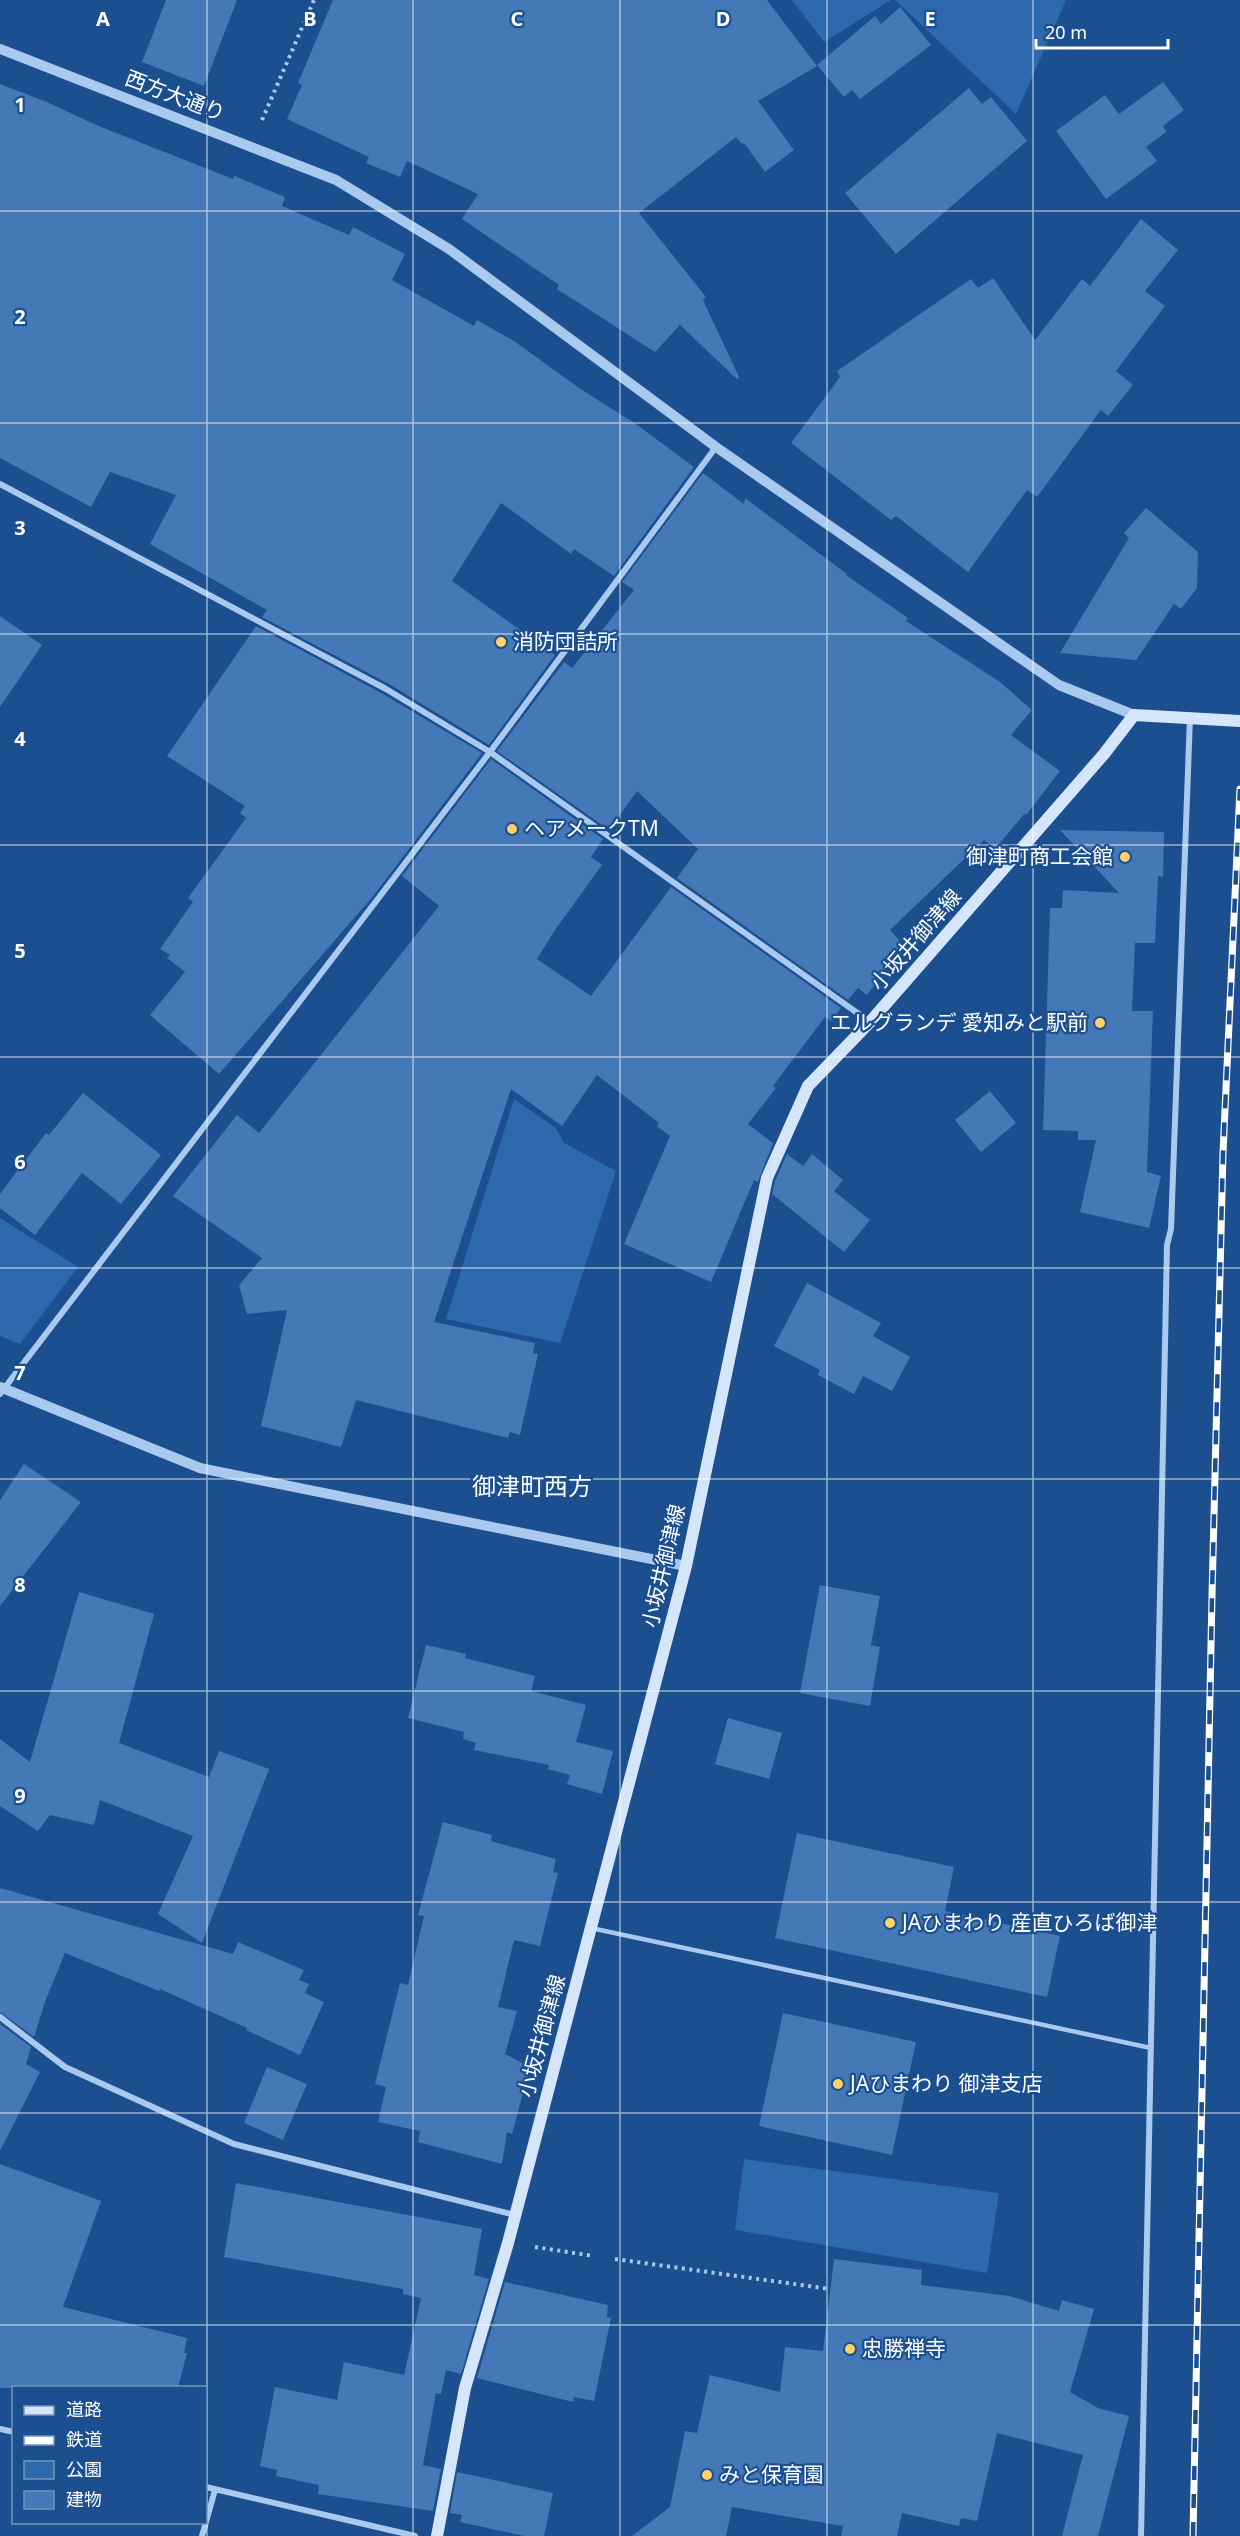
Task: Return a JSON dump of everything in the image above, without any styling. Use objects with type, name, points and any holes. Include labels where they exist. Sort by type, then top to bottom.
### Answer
[{"type":"main road","points":[[1134,715],[1240,721]]},
{"type":"main road","name":"小坂井御津線","points":[[437,2536],[465,2388],[508,2243],[686,1566],[766,1178],[808,1086],[870,1022],[1104,754],[1134,715]]},
{"type":"street","name":"西方大通り","points":[[0,49],[336,180],[449,249],[717,447],[1059,685],[1134,715]]},
{"type":"street","points":[[686,1566],[200,1468],[1,1390],[490,752],[717,447]]},
{"type":"street","points":[[0,484],[386,689],[490,752],[870,1022]]},
{"type":"street","points":[[1141,2536],[1167,1245],[1171,1229],[1178,1074],[1190,717]]},
{"type":"street","points":[[0,2018],[65,2067],[234,2144],[515,2215]]},
{"type":"street","points":[[207,2487],[415,2536]]},
{"type":"street","points":[[207,2518],[215,2490]]},
{"type":"lane","points":[[591,1929],[1151,2048]]},
{"type":"path","points":[[250,146],[314,0]]},
{"type":"path","points":[[508,2243],[594,2256]]},
{"type":"path","points":[[615,2259],[830,2289]]},
{"type":"green space","points":[[792,0],[891,0],[824,42]]},
{"type":"green space","points":[[895,0],[1066,0],[1016,114]]},
{"type":"green space","points":[[514,1099],[556,1128],[564,1143],[616,1171],[560,1343],[446,1319]]},
{"type":"green space","points":[[0,1218],[78,1267],[20,1344],[0,1336]]},
{"type":"green space","points":[[744,2159],[999,2193],[987,2273],[735,2230]]},
{"type":"building","points":[[166,0],[237,0],[204,86],[142,62]]},
{"type":"building","points":[[333,0],[767,0],[817,66],[758,101],[794,150],[765,172],[744,143],[742,144],[736,137],[639,213],[706,297],[703,300],[739,377],[737,379],[680,325],[655,352],[557,289],[559,285],[462,219],[478,194],[407,161],[400,177],[366,163],[369,157],[287,119],[302,85],[298,83]]},
{"type":"building","points":[[900,7],[931,45],[860,99],[852,90],[844,97],[817,65],[875,16],[881,24]]},
{"type":"building","points":[[1163,82],[1184,110],[1163,126],[1166,132],[1146,147],[1157,161],[1106,199],[1056,131],[1105,95],[1119,114]]},
{"type":"building","points":[[0,84],[47,102],[96,125],[285,197],[282,206],[349,235],[353,227],[405,254],[392,280],[474,326],[477,320],[514,341],[579,388],[636,424],[694,467],[614,576],[574,549],[571,554],[501,503],[452,581],[555,655],[489,745],[389,684],[262,617],[267,610],[150,544],[176,495],[110,472],[91,507],[0,458]]},
{"type":"building","points":[[969,88],[982,104],[991,97],[1027,141],[896,254],[845,193]]},
{"type":"building","points":[[1141,219],[1178,250],[1145,291],[1165,306],[1116,371],[1133,385],[1108,416],[1101,410],[1037,497],[1027,490],[968,572],[896,516],[891,520],[791,443],[840,377],[837,371],[971,279],[978,288],[993,278],[1035,340],[1082,279],[1090,286]]},
{"type":"building","points":[[703,473],[744,504],[745,498],[846,575],[908,618],[906,621],[1000,682],[1032,710],[1011,735],[1060,771],[1026,815],[1025,813],[995,849],[984,840],[890,930],[906,948],[891,963],[867,995],[858,988],[848,1000],[677,878],[698,849],[637,791],[609,830],[497,751],[564,662],[572,668],[634,590],[622,582]]},
{"type":"building","points":[[1146,508],[1198,552],[1197,588],[1181,609],[1174,604],[1136,660],[1060,653],[1129,538],[1124,533]]},
{"type":"building","points":[[0,616],[42,645],[0,707]]},
{"type":"building","points":[[256,626],[383,694],[482,753],[374,895],[219,1074],[150,1015],[185,972],[167,958],[170,955],[160,949],[193,902],[188,898],[246,818],[240,813],[245,806],[167,756]]},
{"type":"building","points":[[491,759],[603,839],[591,857],[602,865],[537,959],[591,996],[671,887],[841,1008],[831,1021],[825,1017],[773,1086],[776,1088],[748,1124],[773,1143],[758,1182],[754,1180],[711,1282],[624,1244],[670,1136],[657,1126],[659,1123],[597,1075],[562,1126],[511,1089],[434,1322],[535,1343],[533,1353],[538,1354],[520,1435],[510,1432],[508,1438],[356,1400],[341,1447],[261,1426],[287,1310],[247,1314],[239,1285],[262,1258],[173,1196],[237,1115],[259,1133],[439,906],[402,876]]},
{"type":"building","name":"エルグランデ 愛知みと駅前","points":[[1060,830],[1164,832],[1163,877],[1158,876],[1155,943],[1135,943],[1132,1011],[1153,1011],[1147,1172],[1161,1176],[1149,1228],[1080,1212],[1096,1140],[1078,1140],[1078,1131],[1043,1130],[1050,908],[1062,908],[1063,890],[1119,893]]},
{"type":"building","points":[[990,1091],[1016,1123],[981,1152],[955,1120]]},
{"type":"building","points":[[83,1093],[161,1155],[121,1204],[82,1173],[35,1235],[0,1208],[0,1194],[46,1133],[49,1135]]},
{"type":"building","points":[[787,1154],[803,1166],[812,1154],[843,1180],[834,1191],[870,1220],[844,1252],[772,1194]]},
{"type":"building","points":[[807,1283],[881,1323],[873,1336],[910,1357],[892,1391],[863,1376],[854,1394],[818,1375],[820,1370],[774,1346]]},
{"type":"building","points":[[24,1464],[81,1502],[0,1606],[0,1500]]},
{"type":"building","points":[[820,1585],[880,1596],[871,1645],[880,1647],[870,1706],[800,1693]]},
{"type":"building","points":[[79,1592],[154,1614],[119,1743],[209,1777],[219,1751],[269,1769],[202,1943],[158,1914],[193,1836],[100,1800],[94,1825],[50,1815],[38,1831],[0,1806],[0,1739],[30,1762]]},
{"type":"building","points":[[426,1645],[466,1654],[465,1658],[535,1676],[531,1691],[586,1705],[576,1742],[613,1751],[602,1794],[567,1784],[570,1775],[548,1769],[549,1765],[474,1750],[476,1743],[463,1739],[464,1732],[408,1718]]},
{"type":"building","points":[[728,1718],[782,1733],[769,1779],[715,1764]]},
{"type":"building","points":[[443,1822],[492,1835],[491,1841],[556,1859],[553,1872],[558,1873],[540,1946],[514,1940],[498,2007],[517,2011],[505,2054],[530,2067],[512,2134],[507,2132],[502,2164],[418,2142],[420,2131],[378,2122],[386,2087],[375,2084],[400,1983],[408,1985],[424,1916],[418,1915]]},
{"type":"building","name":"JAひまわり 産直ひろば御津","points":[[797,1833],[954,1867],[945,1911],[1060,1936],[1047,1997],[775,1938]]},
{"type":"building","points":[[0,1888],[233,1954],[238,1942],[304,1970],[299,1980],[309,1984],[305,1993],[324,2002],[300,2055],[246,2030],[247,2028],[160,1989],[159,1991],[65,1953],[34,2037],[0,2012]]},
{"type":"building","name":"JAひまわり 御津支店","points":[[783,2013],[916,2042],[892,2155],[759,2126]]},
{"type":"building","points":[[0,2024],[31,2047],[26,2064],[40,2072],[0,2151]]},
{"type":"building","points":[[267,2067],[307,2084],[283,2140],[244,2123]]},
{"type":"building","points":[[0,2164],[101,2201],[63,2307],[187,2338],[184,2353],[187,2353],[179,2386],[12,2386],[12,2388],[0,2388]]},
{"type":"building","points":[[236,2183],[482,2229],[474,2275],[489,2279],[461,2374],[446,2370],[441,2394],[436,2393],[423,2465],[441,2469],[433,2511],[318,2494],[319,2485],[276,2476],[277,2470],[260,2466],[275,2387],[337,2400],[344,2362],[404,2375],[421,2298],[403,2294],[403,2289],[224,2257]]},
{"type":"building","points":[[834,2259],[922,2270],[921,2285],[1009,2296],[1059,2311],[1062,2300],[1094,2309],[1070,2392],[1098,2408],[1129,2416],[1098,2536],[1062,2536],[1083,2455],[997,2433],[977,2521],[961,2518],[959,2526],[902,2513],[897,2536],[841,2536],[843,2526],[732,2507],[726,2536],[632,2536],[670,2507],[685,2431],[697,2433],[710,2375],[780,2392],[785,2347],[823,2351]]},
{"type":"building","points":[[505,2282],[608,2305],[607,2317],[611,2318],[594,2401],[574,2397],[573,2402],[477,2378]]},
{"type":"building","points":[[457,2472],[553,2493],[544,2536],[524,2536],[460,2522],[462,2515],[450,2513]]},
{"type":"railway","points":[[1193,2536],[1223,1153],[1240,789]]},
{"type":"place","name":"消防団詰所","points":[[501,642]]},
{"type":"place","name":"ヘアメークTM","points":[[512,829]]},
{"type":"place","name":"御津町商工会館","points":[[1125,857]]},
{"type":"place","name":"エルグランデ 愛知みと駅前","points":[[1100,1023]]},
{"type":"place","name":"JAひまわり 産直ひろば御津","points":[[890,1923]]},
{"type":"place","name":"JAひまわり 御津支店","points":[[838,2084]]},
{"type":"place","name":"忠勝禅寺","points":[[850,2349]]},
{"type":"place","name":"みと保育園","points":[[707,2475]]},
{"type":"district","name":"御津町西方","points":[[532,1487]]}]
